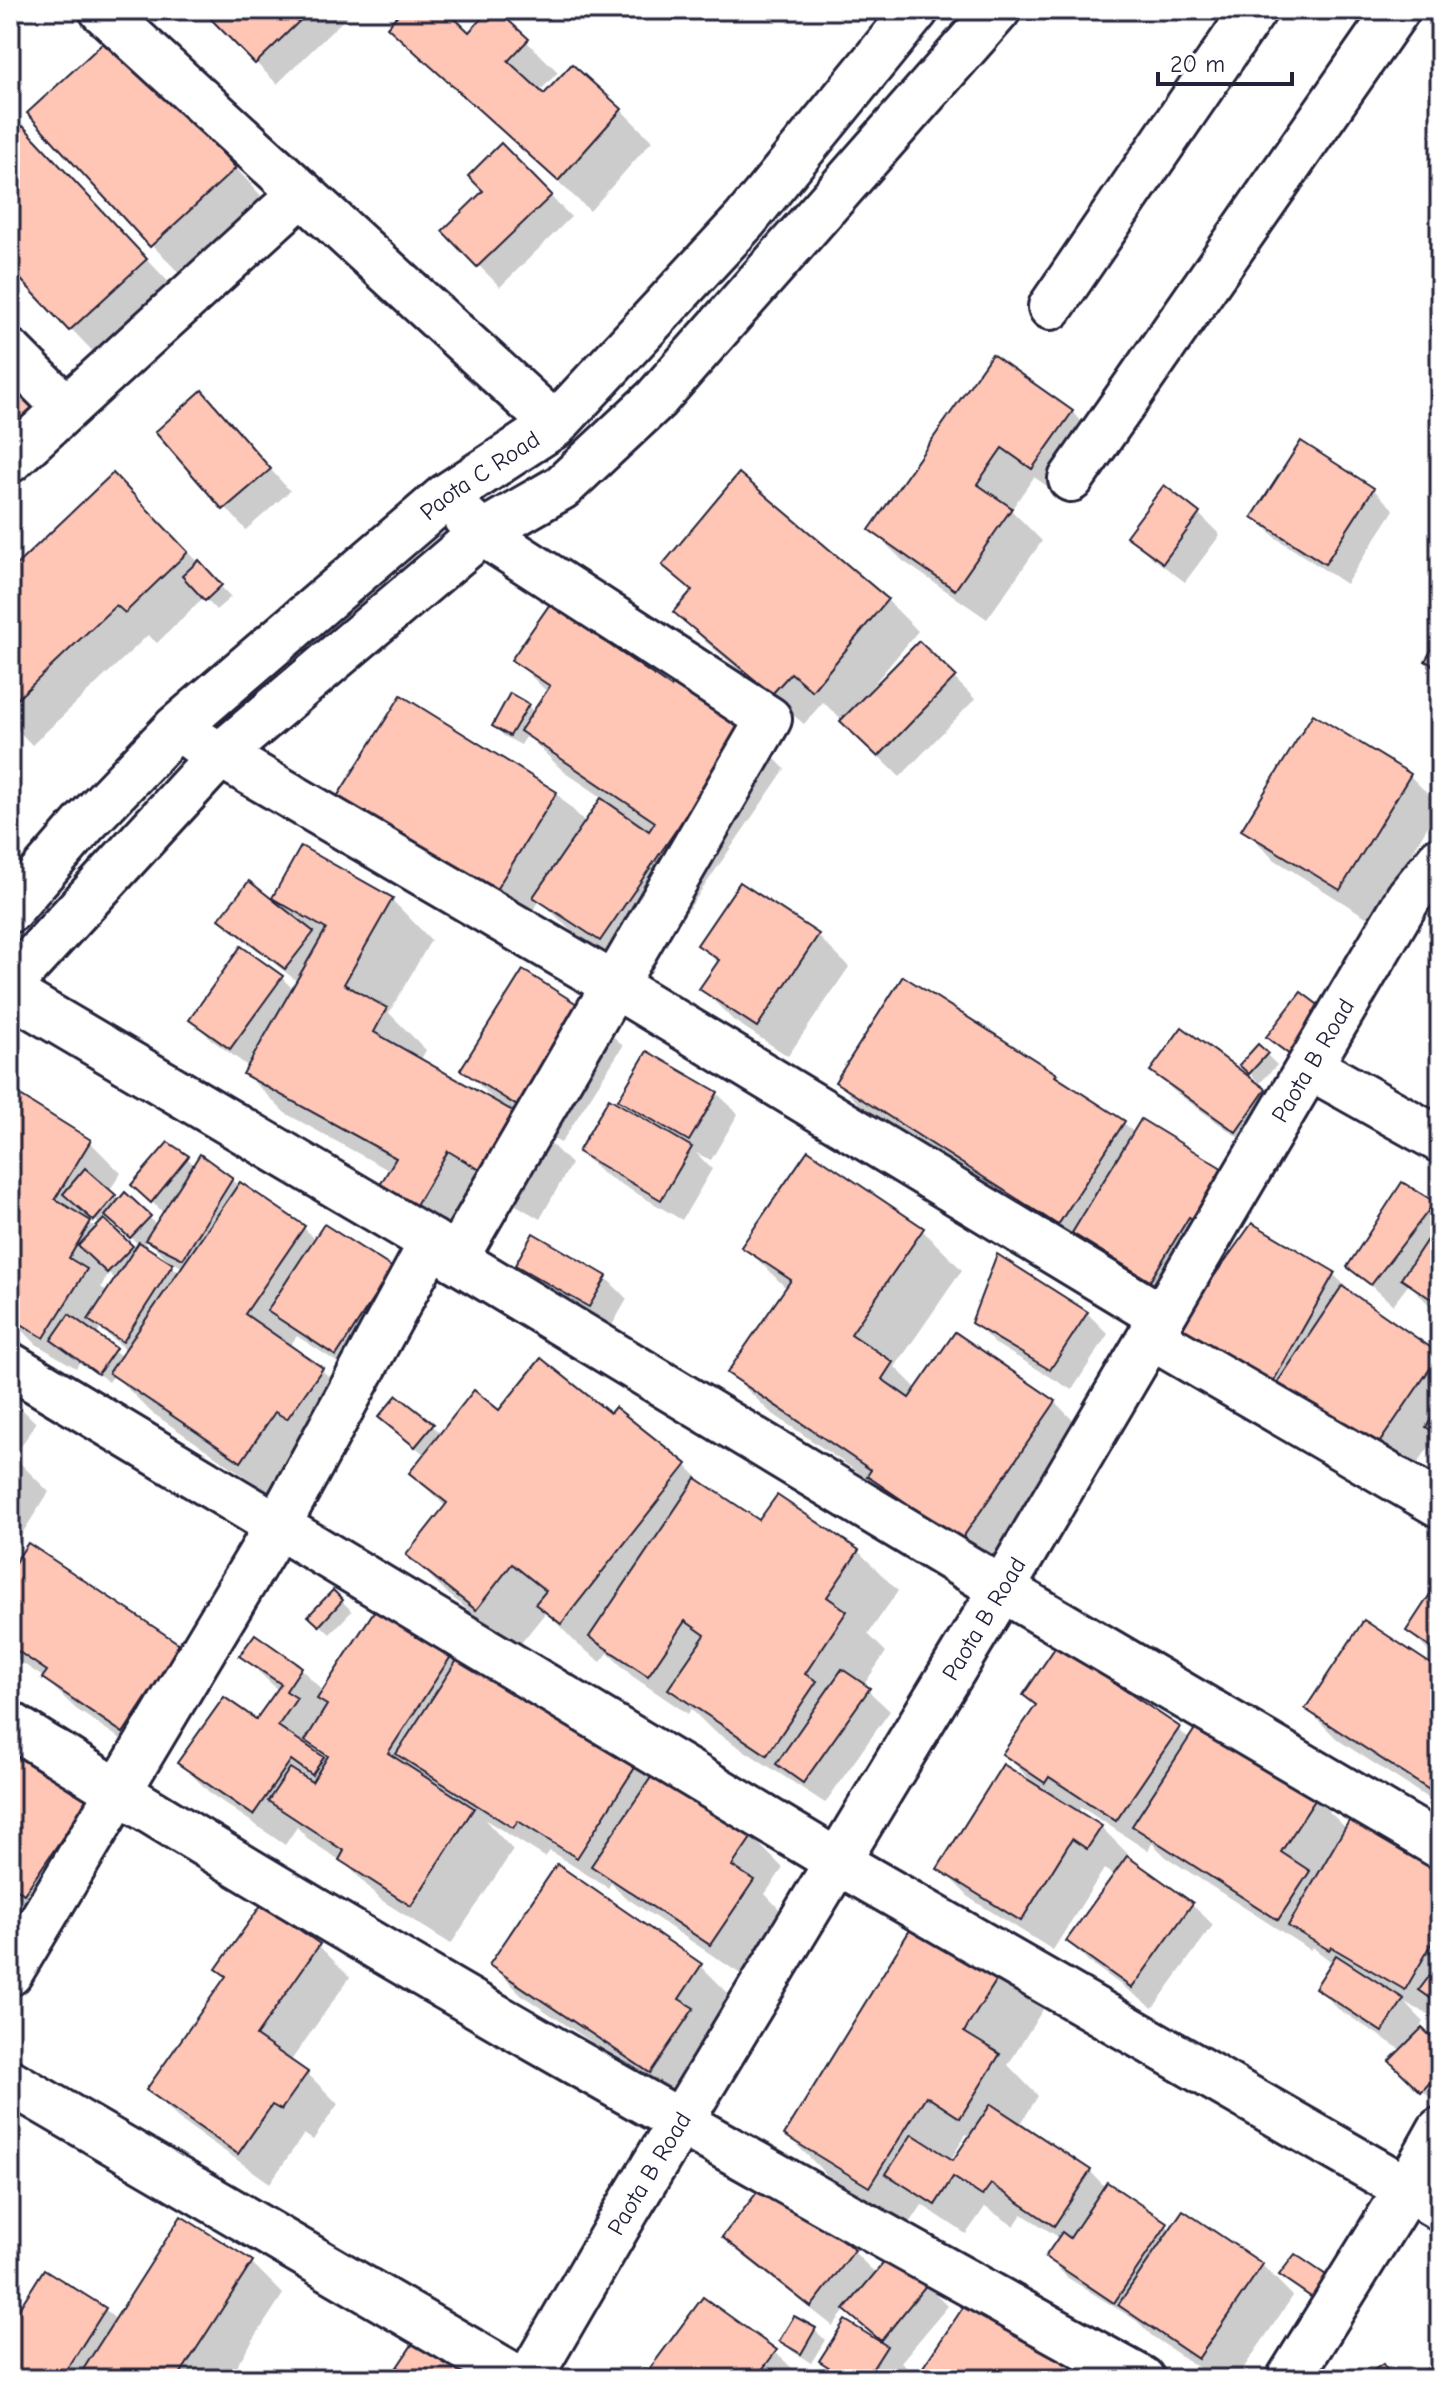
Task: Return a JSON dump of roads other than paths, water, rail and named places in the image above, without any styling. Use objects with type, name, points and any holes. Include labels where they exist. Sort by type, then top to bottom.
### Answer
[{"type":"street","points":[[102,10],[555,425]]},
{"type":"street","name":"Paota C Road","points":[[10,910],[85,823],[176,728],[445,497],[555,425],[745,220],[916,10]]},
{"type":"street","points":[[10,984],[219,756],[482,533],[562,487],[656,399],[998,10]]},
{"type":"street","points":[[1051,307],[1254,10]]},
{"type":"street","points":[[1071,479],[1397,10]]},
{"type":"street","points":[[10,460],[302,193]]},
{"type":"street","points":[[10,352],[66,408]]},
{"type":"street","points":[[10,1973],[443,1250],[614,985],[769,719],[482,533],[445,497]]},
{"type":"street","points":[[176,728],[614,985],[1440,1505]]},
{"type":"street","name":"Paota B Road","points":[[529,2379],[1002,1589],[1409,897],[1440,859]]},
{"type":"street","points":[[10,993],[443,1250],[1002,1589],[1440,1846]]},
{"type":"street","points":[[1310,1067],[1440,1140]]},
{"type":"street","points":[[10,1365],[838,1862],[1424,2199]]},
{"type":"street","points":[[10,1724],[118,1792],[679,2124],[1142,2379]]},
{"type":"street","points":[[10,2082],[519,2379]]},
{"type":"street","points":[[1289,2379],[1424,2199],[1440,2130]]}]
